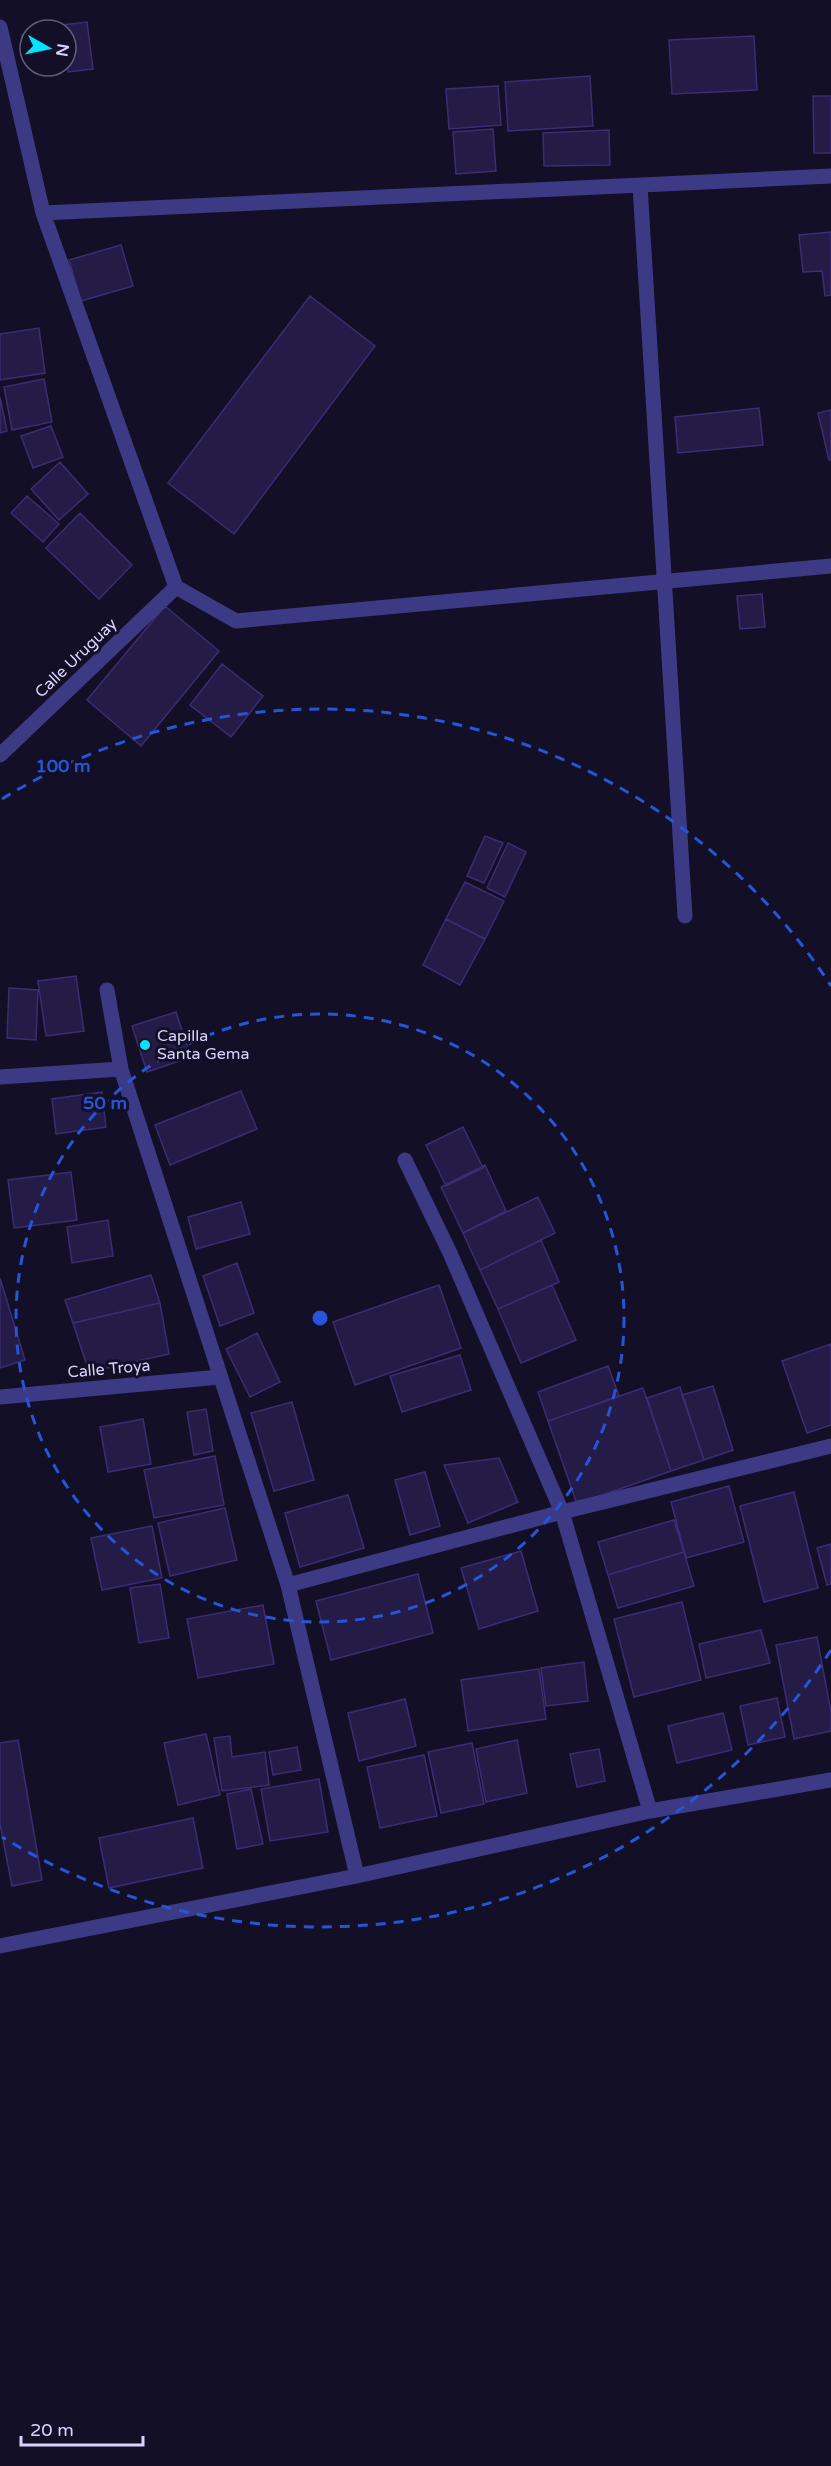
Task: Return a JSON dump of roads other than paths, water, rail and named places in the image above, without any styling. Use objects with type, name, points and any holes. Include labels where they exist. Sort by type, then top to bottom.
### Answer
[{"type":"street","points":[[0,27],[43,213],[176,587],[236,621],[831,566]]},
{"type":"street","points":[[43,213],[831,176]]},
{"type":"street","points":[[640,186],[685,916]]},
{"type":"street","name":"Calle Uruguay","points":[[0,755],[176,587]]},
{"type":"street","points":[[107,990],[121,1069],[288,1585],[357,1876]]},
{"type":"street","points":[[0,1077],[121,1069]]},
{"type":"street","points":[[405,1160],[450,1253],[562,1512],[650,1811]]},
{"type":"street","name":"Calle Troya","points":[[0,1397],[220,1377]]},
{"type":"street","points":[[288,1585],[562,1512],[831,1446]]},
{"type":"street","points":[[0,1946],[357,1876],[650,1811],[831,1780]]},
{"type":"place","name":"Capilla Santa Gema","points":[[145,1045]]}]
